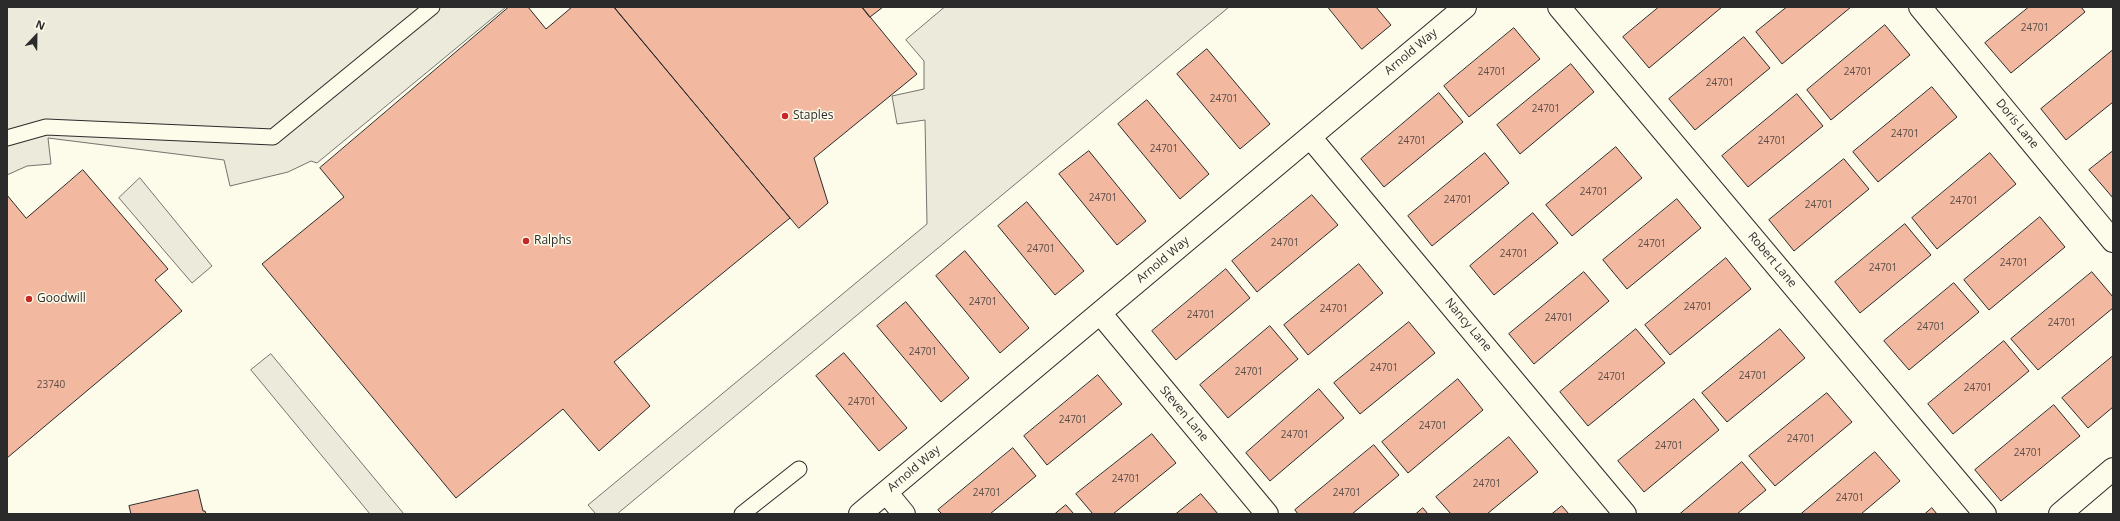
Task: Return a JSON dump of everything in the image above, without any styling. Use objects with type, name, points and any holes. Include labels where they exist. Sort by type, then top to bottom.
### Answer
[{"type":"street","name":"Arnold Way","points":[[860,514],[1465,7]]},
{"type":"street","name":"Robert Lane","points":[[1559,7],[1985,514]]},
{"type":"street","name":"Doris Lane","points":[[1920,7],[2113,241]]},
{"type":"street","name":"Nancy Lane","points":[[1310,137],[1625,514]]},
{"type":"street","name":"Steven Lane","points":[[1100,313],[1267,514]]},
{"type":"street","points":[[2060,514],[2113,470]]},
{"type":"street","points":[[886,492],[904,514]]},
{"type":"lane","points":[[7,138],[46,127],[273,137],[432,7]]},
{"type":"lane","points":[[742,514],[799,469]]},
{"type":"shaded area","points":[[7,7],[506,7],[317,163],[311,161],[288,172],[230,186],[224,160],[48,138],[51,164],[27,166],[7,175]]},
{"type":"shaded area","points":[[945,7],[1229,7],[617,514],[596,514],[588,505],[927,224],[925,120],[897,124],[892,96],[924,89],[924,61],[906,40]]},
{"type":"shaded area","points":[[140,178],[212,266],[192,283],[119,198]]},
{"type":"shaded area","points":[[271,354],[404,514],[370,514],[251,370]]},
{"type":"building","name":"Ralphs","points":[[509,7],[528,7],[546,29],[572,7],[614,7],[790,218],[614,362],[650,406],[599,451],[563,409],[456,498],[262,264],[344,197],[320,168]]},
{"type":"building","name":"Staples","points":[[614,7],[862,7],[917,74],[814,158],[828,203],[799,228]]},
{"type":"building","points":[[862,7],[883,7],[870,17]]},
{"type":"building","points":[[1328,7],[1376,7],[1391,25],[1362,49]]},
{"type":"building","points":[[1659,7],[1722,7],[1649,68],[1623,37]]},
{"type":"building","points":[[1787,7],[1851,7],[1782,64],[1756,32]]},
{"type":"building","points":[[2029,7],[2081,7],[2085,12],[2011,73],[1985,43]]},
{"type":"building","points":[[1885,25],[1910,55],[1831,120],[1807,90]]},
{"type":"building","points":[[1514,28],[1540,59],[1469,117],[1444,86]]},
{"type":"building","points":[[1744,37],[1770,68],[1695,130],[1669,99]]},
{"type":"building","points":[[1207,49],[1270,124],[1240,149],[1177,74]]},
{"type":"building","points":[[2113,50],[2113,102],[2066,140],[2041,109]]},
{"type":"building","points":[[1571,64],[1594,92],[1520,154],[1497,125]]},
{"type":"building","points":[[1932,87],[1957,117],[1878,182],[1853,152]]},
{"type":"building","points":[[1439,93],[1463,122],[1384,187],[1361,159]]},
{"type":"building","points":[[1797,94],[1823,126],[1748,187],[1722,156]]},
{"type":"building","points":[[1147,100],[1209,174],[1180,199],[1118,124]]},
{"type":"building","points":[[1616,147],[1642,178],[1572,236],[1546,205]]},
{"type":"building","points":[[1089,151],[1146,221],[1117,245],[1059,174]]},
{"type":"building","points":[[2113,151],[2113,198],[2089,170]]},
{"type":"building","points":[[1485,153],[1509,183],[1432,246],[1408,216]]},
{"type":"building","points":[[1990,153],[2016,184],[1937,249],[1912,218]]},
{"type":"building","points":[[1844,159],[1869,189],[1794,251],[1769,220]]},
{"type":"building","points":[[83,170],[168,269],[155,280],[182,311],[7,458],[7,195],[26,218]]},
{"type":"building","points":[[1312,195],[1338,225],[1257,292],[1232,261]]},
{"type":"building","points":[[1677,199],[1701,228],[1627,289],[1603,260]]},
{"type":"building","points":[[1027,202],[1084,271],[1055,295],[998,226]]},
{"type":"building","points":[[1533,213],[1558,243],[1494,295],[1470,266]]},
{"type":"building","points":[[2040,217],[2065,247],[1989,310],[1964,280]]},
{"type":"building","points":[[1905,224],[1931,255],[1860,313],[1835,282]]},
{"type":"building","points":[[965,251],[1029,328],[1000,353],[936,276]]},
{"type":"building","points":[[1726,258],[1751,289],[1670,355],[1645,325]]},
{"type":"building","points":[[1359,264],[1383,293],[1308,355],[1284,325]]},
{"type":"building","points":[[1226,269],[1250,298],[1176,360],[1152,331]]},
{"type":"building","points":[[1584,272],[1609,301],[1534,364],[1509,334]]},
{"type":"building","points":[[2092,272],[2113,297],[2113,308],[2038,370],[2011,339]]},
{"type":"building","points":[[1954,283],[1979,312],[1909,370],[1884,341]]},
{"type":"building","points":[[906,302],[969,378],[941,402],[877,326]]},
{"type":"building","points":[[1409,322],[1435,353],[1360,414],[1334,383]]},
{"type":"building","points":[[1270,326],[1298,359],[1228,418],[1200,385]]},
{"type":"building","points":[[1636,329],[1665,363],[1588,426],[1560,392]]},
{"type":"building","points":[[1780,329],[1805,358],[1727,422],[1702,393]]},
{"type":"building","points":[[2004,341],[2029,371],[1953,434],[1928,404]]},
{"type":"building","points":[[844,353],[907,428],[879,451],[816,376]]},
{"type":"building","points":[[2113,356],[2113,407],[2088,428],[2062,398]]},
{"type":"building","points":[[1098,375],[1122,404],[1047,465],[1024,436]]},
{"type":"building","points":[[1458,379],[1483,410],[1408,473],[1382,442]]},
{"type":"building","points":[[1319,389],[1344,418],[1270,481],[1246,453]]},
{"type":"building","points":[[1827,393],[1852,422],[1775,486],[1749,456]]},
{"type":"building","points":[[1694,399],[1719,430],[1644,492],[1618,461]]},
{"type":"building","points":[[2054,405],[2080,436],[2001,501],[1975,470]]},
{"type":"building","points":[[1152,434],[1176,463],[1113,514],[1093,514],[1076,494]]},
{"type":"building","points":[[1509,437],[1538,472],[1487,514],[1451,514],[1436,497]]},
{"type":"building","points":[[1374,445],[1399,475],[1352,514],[1298,514],[1295,510]]},
{"type":"building","points":[[1013,448],[1036,476],[990,514],[942,514],[938,510]]},
{"type":"building","points":[[1875,452],[1900,481],[1861,514],[1801,514]]},
{"type":"building","points":[[1742,462],[1766,490],[1737,514],[1680,514]]},
{"type":"building","points":[[198,490],[203,511],[205,511],[206,514],[131,514],[129,506]]},
{"type":"building","points":[[1201,494],[1218,514],[1176,514]]},
{"type":"building","points":[[1066,505],[1074,514],[1055,514]]},
{"type":"building","points":[[1562,506],[1569,514],[1552,514]]},
{"type":"building","points":[[1423,508],[1428,514],[1416,514]]},
{"type":"building","points":[[1932,508],[1937,514],[1925,514]]},
{"type":"place","name":"Staples","points":[[785,116]]},
{"type":"place","name":"Ralphs","points":[[526,241]]},
{"type":"place","name":"Goodwill","points":[[29,299]]}]
